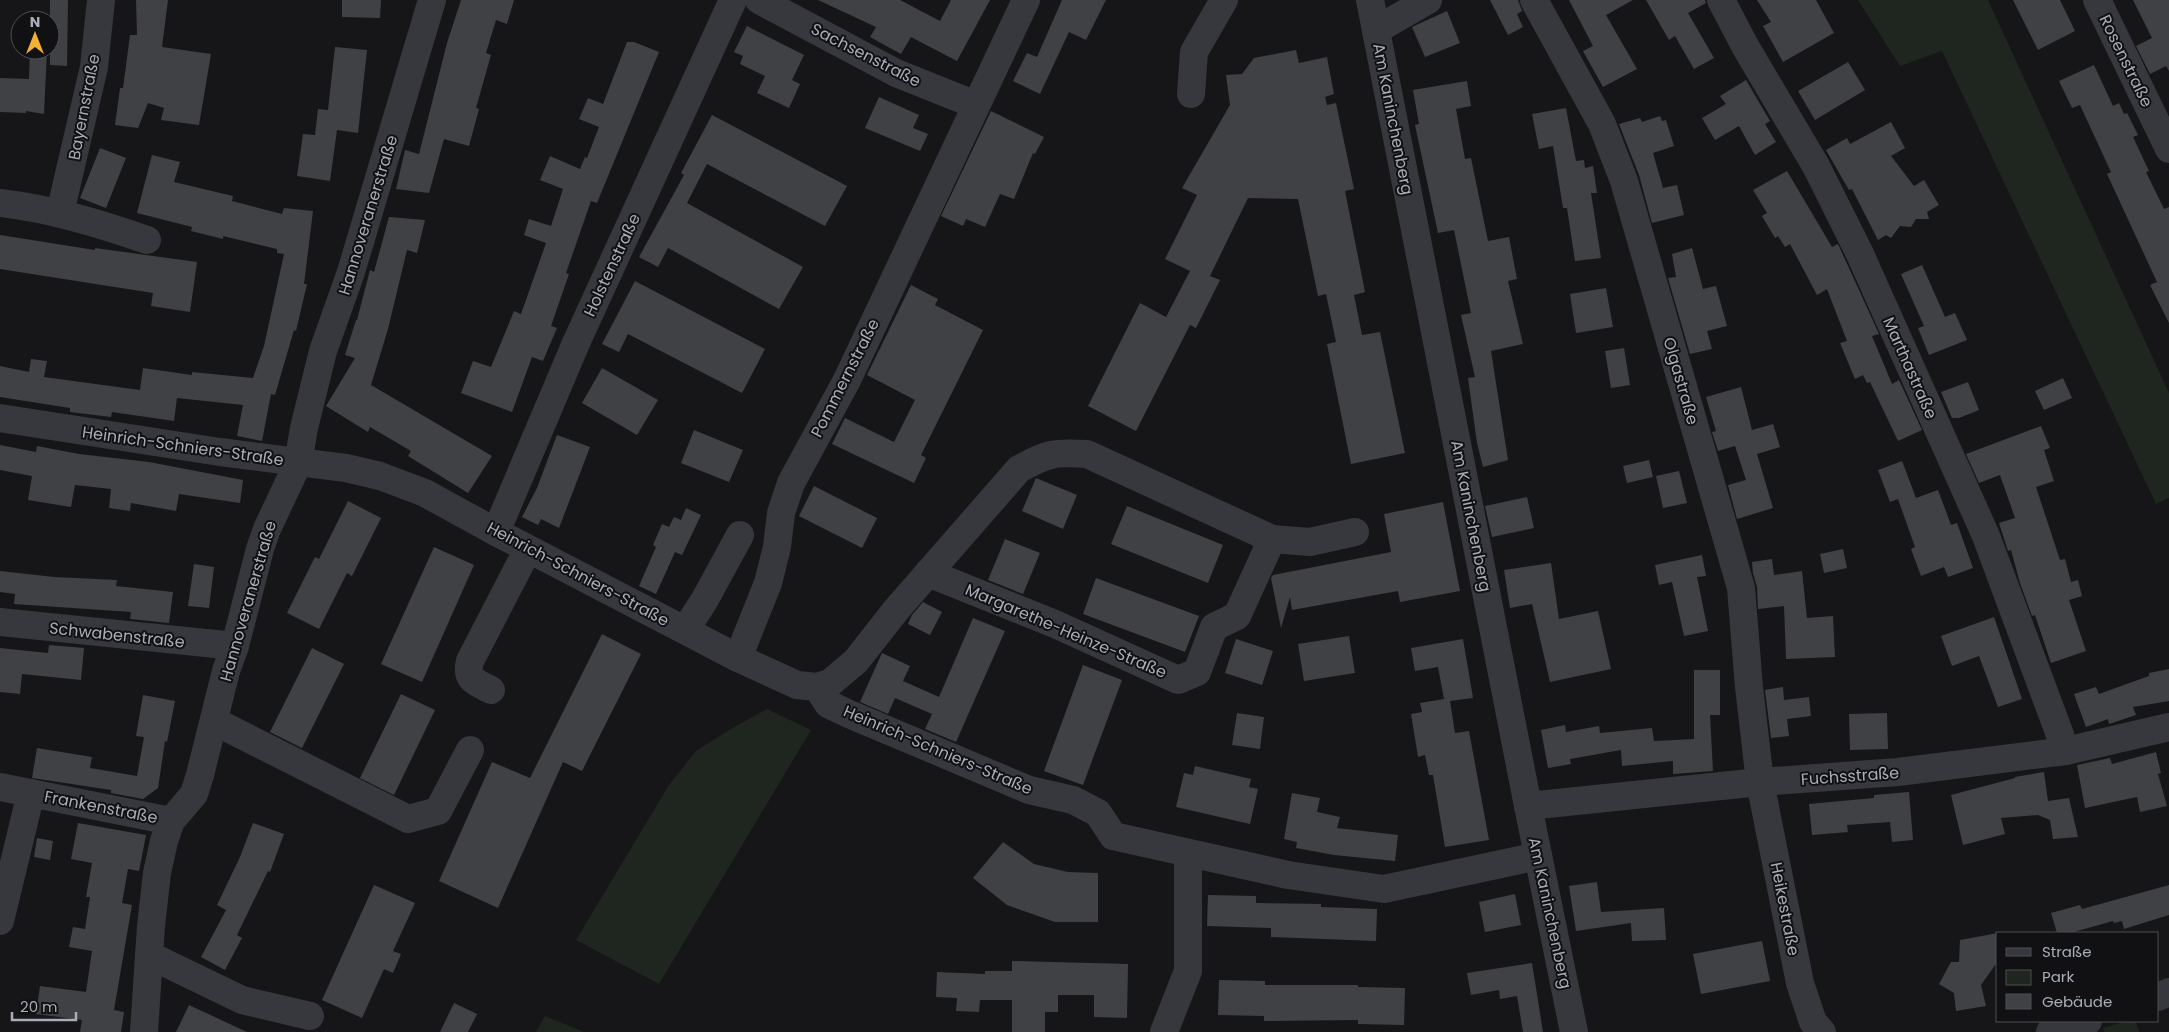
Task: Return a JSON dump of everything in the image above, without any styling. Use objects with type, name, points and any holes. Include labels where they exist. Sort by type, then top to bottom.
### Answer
[{"type":"street","name":"Bayernstraße","points":[[60,213],[94,67],[101,0]]},
{"type":"street","name":"Hannoveranerstraße","points":[[144,1032],[157,873],[164,840],[171,821],[194,794],[266,529],[298,463],[304,428],[323,351],[354,262],[432,0]]},
{"type":"street","name":"Holstenstraße","points":[[496,532],[576,343],[733,0]]},
{"type":"street","name":"Sachsenstraße","points":[[760,0],[896,73],[976,106]]},
{"type":"street","name":"Pommernstraße","points":[[738,658],[768,583],[777,547],[781,513],[791,483],[847,380],[1026,0]]},
{"type":"street","points":[[1191,94],[1194,52],[1224,0]]},
{"type":"street","name":"Am Kaninchenberg","points":[[1370,0],[1574,1032]]},
{"type":"street","points":[[1376,30],[1428,0]]},
{"type":"street","name":"Olgastraße","points":[[1534,0],[1602,124],[1626,190],[1741,588],[1749,687],[1760,782]]},
{"type":"street","name":"Marthastraße","points":[[1721,0],[1745,46],[1816,166],[1860,254],[1986,536],[2066,751]]},
{"type":"street","name":"Rosenstraße","points":[[2097,0],[2169,149]]},
{"type":"street","points":[[0,203],[88,219],[147,240]]},
{"type":"street","name":"Heinrich-Schniers-Straße","points":[[0,418],[298,463],[346,468],[380,476],[424,493],[738,658],[797,685],[817,687],[828,704],[849,714],[1029,790],[1073,800],[1098,813],[1113,836],[1188,853]]},
{"type":"street","points":[[817,687],[830,683],[856,661],[928,573],[1019,469],[1039,458],[1060,452],[1087,454],[1272,539],[1310,542],[1355,532]]},
{"type":"street","points":[[685,630],[704,601],[740,535]]},
{"type":"street","name":"Margarethe-Heinze-Straße","points":[[928,573],[1055,624],[1178,680],[1197,672],[1214,627],[1237,616],[1272,539]]},
{"type":"street","points":[[491,690],[473,681],[469,675],[470,660],[528,549]]},
{"type":"street","name":"Schwabenstraße","points":[[0,622],[235,646]]},
{"type":"street","points":[[214,721],[408,819],[438,810],[470,750]]},
{"type":"street","name":"Fuchsstraße","points":[[1528,806],[1760,782],[1898,772],[2066,751],[2169,727]]},
{"type":"street","name":"Heikestraße","points":[[1760,782],[1800,983],[1813,1022],[1822,1032]]},
{"type":"street","name":"Frankenstraße","points":[[0,787],[171,821]]},
{"type":"street","name":"Frankenstraße","points":[[0,921],[31,793]]},
{"type":"street","points":[[1164,1032],[1188,971],[1188,853],[1288,875],[1384,888],[1538,856]]},
{"type":"street","points":[[149,955],[242,1000],[310,1016]]},
{"type":"street","points":[[2050,1032],[2085,1022]]},
{"type":"green space","points":[[1858,0],[1988,0],[2169,393],[2169,498],[2156,504],[1942,51],[1900,66]]},
{"type":"green space","points":[[767,709],[811,730],[659,984],[576,940],[669,785],[696,751]]},
{"type":"green space","points":[[545,1016],[584,1032],[536,1032]]},
{"type":"green space","points":[[2124,1022],[2136,1022],[2139,1032],[2104,1032],[2103,1028]]},
{"type":"building","points":[[50,0],[68,0],[67,66],[50,65],[50,60],[60,60],[60,10],[50,10]]},
{"type":"building","points":[[136,0],[168,0],[162,47],[211,54],[199,125],[161,120],[164,108],[148,103],[138,128],[115,125],[120,88],[123,88],[130,35],[137,35]]},
{"type":"building","points":[[342,0],[381,0],[380,18],[342,17]]},
{"type":"building","points":[[461,0],[514,0],[507,24],[496,20],[486,53],[491,55],[476,108],[479,109],[469,146],[444,139],[429,193],[396,189],[405,150],[419,154],[447,43]]},
{"type":"building","points":[[818,0],[900,0],[940,21],[951,0],[990,0],[957,61],[911,37],[901,54],[870,37],[876,27]]},
{"type":"building","points":[[1062,0],[1106,0],[1086,40],[1069,32],[1040,94],[1013,81],[1027,53],[1037,57]]},
{"type":"building","points":[[1490,0],[1518,0],[1522,11],[1517,14],[1523,27],[1508,35]]},
{"type":"building","points":[[1569,0],[1633,0],[1606,15],[1637,69],[1603,87],[1583,51],[1593,46]]},
{"type":"building","points":[[1646,0],[1705,0],[1706,3],[1688,13],[1714,58],[1694,69],[1675,36],[1669,40]]},
{"type":"building","points":[[1757,0],[1816,0],[1834,33],[1783,62],[1763,26],[1771,22]]},
{"type":"building","points":[[2013,0],[2060,0],[2075,31],[2038,50]]},
{"type":"building","points":[[2133,0],[2169,0],[2169,71],[2166,66],[2150,74],[2136,46],[2152,38]]},
{"type":"building","points":[[1447,11],[1460,43],[1425,57],[1412,27]]},
{"type":"building","points":[[747,26],[804,55],[792,80],[800,84],[789,108],[757,93],[765,76],[740,64],[743,56],[734,52]]},
{"type":"building","points":[[627,42],[634,42],[659,52],[597,203],[591,201],[566,273],[569,274],[551,326],[557,328],[543,361],[532,357],[512,412],[461,393],[473,361],[491,367],[514,311],[521,314],[546,243],[524,235],[529,219],[551,226],[563,189],[540,180],[550,156],[580,169],[585,157],[587,158],[599,127],[579,119],[588,98],[603,104]]},
{"type":"building","points":[[335,47],[367,50],[358,133],[337,130],[330,181],[297,176],[303,134],[315,135],[318,109],[328,110]]},
{"type":"building","points":[[1296,50],[1299,63],[1327,57],[1334,94],[1325,97],[1327,105],[1336,103],[1354,189],[1345,191],[1365,292],[1354,295],[1362,335],[1380,332],[1405,453],[1351,464],[1327,344],[1336,342],[1326,294],[1318,296],[1298,199],[1248,198],[1210,276],[1220,280],[1196,328],[1190,325],[1136,431],[1088,406],[1140,303],[1166,317],[1190,271],[1165,259],[1197,195],[1182,188],[1230,105],[1226,75],[1242,74],[1254,58]]},
{"type":"building","points":[[30,60],[47,60],[44,114],[26,111],[26,113],[0,112],[0,78],[29,79]]},
{"type":"building","points":[[1848,62],[1865,90],[1815,120],[1798,91]]},
{"type":"building","points":[[2094,65],[2113,106],[2119,103],[2124,114],[2127,113],[2138,135],[2133,137],[2149,171],[2146,172],[2164,209],[2169,207],[2169,323],[2150,285],[2157,282],[2107,174],[2111,172],[2080,105],[2072,108],[2059,81]]},
{"type":"building","points":[[1746,80],[1770,121],[1765,124],[1776,142],[1755,155],[1739,126],[1715,140],[1702,118],[1726,104],[1720,96]]},
{"type":"building","points":[[1467,81],[1471,106],[1456,109],[1465,159],[1471,158],[1488,241],[1509,237],[1517,279],[1508,281],[1523,344],[1491,351],[1508,460],[1483,467],[1477,443],[1468,378],[1475,377],[1461,315],[1471,313],[1454,230],[1438,233],[1415,125],[1419,124],[1413,90]]},
{"type":"building","points":[[879,97],[919,115],[913,128],[928,134],[920,151],[865,128]]},
{"type":"building","points":[[1566,108],[1576,161],[1584,160],[1585,168],[1593,166],[1597,193],[1591,193],[1601,258],[1575,261],[1567,208],[1563,208],[1553,146],[1539,149],[1532,114]]},
{"type":"building","points":[[991,111],[1044,137],[1035,154],[1033,153],[1014,199],[1000,194],[985,227],[966,219],[963,226],[941,216]]},
{"type":"building","points":[[712,115],[847,186],[825,226],[707,164],[687,203],[803,267],[779,309],[668,248],[658,267],[639,257],[684,175],[681,173]]},
{"type":"building","points":[[1660,116],[1662,121],[1666,120],[1674,146],[1653,153],[1663,188],[1677,185],[1684,215],[1652,223],[1639,175],[1619,124],[1640,118],[1642,122]]},
{"type":"building","points":[[1891,122],[1905,148],[1891,156],[1914,186],[1924,180],[1939,205],[1927,212],[1929,219],[1916,219],[1911,227],[1900,226],[1891,238],[1886,235],[1878,240],[1852,189],[1849,190],[1826,150],[1847,138],[1850,144]]},
{"type":"building","points":[[100,148],[126,158],[106,208],[80,198]]},
{"type":"building","points":[[152,155],[180,162],[174,182],[233,196],[232,201],[282,214],[284,208],[313,211],[304,284],[307,284],[296,331],[294,330],[275,395],[271,394],[262,441],[237,436],[243,405],[177,398],[174,421],[112,412],[111,417],[70,412],[70,408],[0,397],[0,366],[29,372],[31,359],[47,361],[44,377],[140,390],[143,368],[192,375],[192,372],[253,378],[264,346],[284,254],[277,253],[277,249],[223,236],[223,239],[191,231],[192,227],[137,213]]},
{"type":"building","points":[[1787,171],[1832,247],[1838,244],[1879,334],[1872,336],[1892,384],[1899,380],[1922,430],[1898,441],[1870,382],[1867,383],[1863,375],[1855,379],[1840,343],[1847,341],[1827,289],[1817,295],[1790,244],[1785,247],[1778,236],[1775,238],[1762,216],[1767,213],[1753,190]]},
{"type":"building","points":[[389,217],[425,220],[417,253],[407,250],[388,329],[371,385],[492,456],[468,493],[408,456],[411,451],[370,427],[368,432],[326,406],[355,358],[345,355],[357,320],[370,270],[374,272]]},
{"type":"building","points":[[0,235],[95,250],[95,248],[197,262],[190,312],[151,306],[153,293],[0,269]]},
{"type":"building","points":[[1692,248],[1703,289],[1716,286],[1727,326],[1707,331],[1712,349],[1690,354],[1668,278],[1676,277],[1672,254]]},
{"type":"building","points":[[1922,265],[1945,317],[1955,313],[1967,340],[1929,355],[1918,328],[1924,326],[1901,274]]},
{"type":"building","points":[[635,281],[765,349],[742,393],[628,334],[619,352],[602,344]]},
{"type":"building","points":[[911,285],[938,299],[935,305],[983,330],[921,455],[926,458],[914,483],[832,444],[845,418],[894,442],[915,400],[867,375]]},
{"type":"building","points":[[1606,288],[1613,327],[1576,333],[1570,294]]},
{"type":"building","points":[[1624,348],[1630,385],[1611,388],[1605,351]]},
{"type":"building","points":[[602,368],[658,400],[637,435],[582,403]]},
{"type":"building","points":[[2063,378],[2072,398],[2044,410],[2035,391]]},
{"type":"building","points":[[1968,382],[1979,410],[1959,418],[1952,418],[1941,392]]},
{"type":"building","points":[[1741,387],[1752,430],[1773,424],[1780,447],[1757,454],[1773,508],[1737,519],[1728,485],[1746,480],[1735,446],[1718,451],[1712,432],[1716,431],[1706,397]]},
{"type":"building","points":[[2041,426],[2050,448],[2044,450],[2054,481],[2036,487],[2060,560],[2065,559],[2071,582],[2078,580],[2082,596],[2069,600],[2086,651],[2051,663],[2035,615],[2032,616],[2020,583],[2011,550],[2008,551],[1999,523],[2015,518],[2000,475],[1979,483],[1966,454]]},
{"type":"building","points":[[694,430],[743,450],[729,482],[681,463]]},
{"type":"building","points":[[557,435],[590,447],[559,528],[541,519],[538,525],[522,517],[537,488]]},
{"type":"building","points":[[0,445],[36,452],[37,446],[79,454],[149,462],[243,480],[240,503],[179,494],[176,511],[131,503],[130,511],[109,508],[111,489],[75,485],[71,507],[28,500],[32,476],[0,470]]},
{"type":"building","points":[[1649,460],[1653,477],[1627,483],[1623,466]]},
{"type":"building","points":[[1902,461],[1916,498],[1938,490],[1951,525],[1957,523],[1973,568],[1948,577],[1944,567],[1921,576],[1911,549],[1915,547],[1898,499],[1890,502],[1878,470]]},
{"type":"building","points":[[1679,471],[1687,503],[1663,508],[1656,476]]},
{"type":"building","points":[[1036,478],[1077,495],[1063,529],[1022,511]]},
{"type":"building","points":[[814,486],[877,518],[862,548],[799,516]]},
{"type":"building","points":[[1527,497],[1534,528],[1492,537],[1485,506]]},
{"type":"building","points":[[348,501],[381,518],[352,576],[347,573],[319,629],[287,613],[315,557],[319,559]]},
{"type":"building","points":[[1443,502],[1460,591],[1400,602],[1398,591],[1292,610],[1290,597],[1281,628],[1271,578],[1273,575],[1391,552],[1384,514]]},
{"type":"building","points":[[1127,506],[1223,545],[1208,583],[1111,544]]},
{"type":"building","points":[[686,508],[701,515],[682,555],[675,552],[656,594],[639,586],[656,547],[653,545],[662,524],[669,527],[674,517],[681,520]]},
{"type":"building","points":[[1005,539],[1040,553],[1023,594],[988,580]]},
{"type":"building","points":[[434,547],[474,565],[422,682],[381,664]]},
{"type":"building","points":[[1843,549],[1847,568],[1824,573],[1820,554]]},
{"type":"building","points":[[1702,555],[1706,576],[1697,577],[1708,631],[1684,636],[1672,582],[1659,585],[1655,565]]},
{"type":"building","points":[[1772,559],[1774,575],[1802,571],[1807,618],[1833,616],[1835,657],[1786,659],[1784,606],[1758,609],[1757,587],[1752,562]]},
{"type":"building","points":[[1551,563],[1559,619],[1598,611],[1611,669],[1550,682],[1532,604],[1510,608],[1504,570]]},
{"type":"building","points":[[194,564],[214,567],[209,608],[188,606]]},
{"type":"building","points":[[0,571],[54,577],[117,580],[116,586],[173,592],[169,623],[130,619],[131,612],[14,604],[15,594],[0,592]]},
{"type":"building","points":[[1096,578],[1199,616],[1185,652],[1083,614]]},
{"type":"building","points":[[923,602],[942,612],[930,635],[908,624],[912,615]]},
{"type":"building","points":[[1994,617],[2022,699],[1998,707],[1979,656],[1952,666],[1941,636]]},
{"type":"building","points":[[973,618],[1005,631],[956,742],[925,729],[932,714],[895,698],[888,714],[860,702],[882,653],[910,666],[903,681],[939,697]]},
{"type":"building","points":[[602,634],[641,654],[582,771],[563,762],[498,908],[439,881],[492,762],[530,778]]},
{"type":"building","points":[[1349,636],[1355,673],[1304,681],[1298,644]]},
{"type":"building","points":[[1236,639],[1273,651],[1262,685],[1225,673]]},
{"type":"building","points":[[1463,639],[1473,698],[1450,701],[1455,733],[1469,731],[1489,840],[1445,847],[1433,775],[1429,775],[1425,755],[1418,757],[1411,714],[1422,712],[1420,703],[1444,699],[1438,667],[1415,671],[1411,648]]},
{"type":"building","points":[[49,645],[84,648],[81,680],[22,674],[20,694],[0,692],[0,648],[48,653]]},
{"type":"building","points":[[312,648],[344,664],[302,748],[270,732]]},
{"type":"building","points":[[1083,665],[1122,680],[1083,785],[1044,771]]},
{"type":"building","points":[[2169,669],[2169,701],[2133,707],[2136,715],[2109,724],[2108,719],[2086,727],[2074,694],[2096,687],[2099,694],[2149,676],[2149,673]]},
{"type":"building","points":[[1694,670],[1720,670],[1720,715],[1710,715],[1713,771],[1673,774],[1673,761],[1622,766],[1621,750],[1570,759],[1571,764],[1548,768],[1541,730],[1565,725],[1566,732],[1599,726],[1600,733],[1652,728],[1654,741],[1694,739]]},
{"type":"building","points":[[1783,687],[1784,700],[1809,697],[1811,716],[1787,719],[1789,736],[1771,738],[1765,690]]},
{"type":"building","points":[[401,694],[435,710],[394,795],[360,778]]},
{"type":"building","points":[[143,695],[175,701],[167,742],[165,741],[158,788],[143,799],[111,793],[111,790],[32,778],[37,748],[92,757],[90,768],[137,776],[144,737],[136,736]]},
{"type":"building","points":[[1237,713],[1264,717],[1260,749],[1232,745]]},
{"type":"building","points":[[1887,713],[1888,749],[1850,750],[1849,714]]},
{"type":"building","points":[[2156,752],[2161,773],[2158,774],[2167,806],[2140,812],[2137,797],[2085,808],[2077,765],[2110,758],[2112,764]]},
{"type":"building","points":[[1195,766],[1251,779],[1249,787],[1258,789],[1250,824],[1176,807],[1184,773],[1193,775]]},
{"type":"building","points":[[2044,772],[2048,801],[2069,798],[2078,837],[2053,839],[2050,820],[2038,815],[2001,818],[2005,834],[1963,845],[1951,795],[2015,777]]},
{"type":"building","points":[[1909,792],[1913,840],[1892,842],[1890,822],[1847,825],[1848,832],[1812,835],[1809,804],[1874,798],[1874,795]]},
{"type":"building","points":[[1292,793],[1320,798],[1317,812],[1340,817],[1337,828],[1398,835],[1395,861],[1334,855],[1296,848],[1297,842],[1284,839]]},
{"type":"building","points":[[78,823],[146,835],[139,871],[128,869],[122,903],[132,905],[114,1010],[124,1012],[121,1032],[80,1032],[82,1020],[36,1014],[40,986],[86,992],[92,951],[69,947],[73,927],[85,929],[90,897],[86,897],[92,863],[71,859]]},
{"type":"building","points":[[253,823],[284,834],[270,872],[268,871],[237,935],[242,938],[225,970],[201,957],[226,910],[217,905],[240,857]]},
{"type":"building","points":[[37,838],[53,841],[50,860],[34,857]]},
{"type":"building","points":[[1003,842],[1034,864],[1068,872],[1098,873],[1098,922],[1055,922],[1007,905],[973,878]]},
{"type":"building","points":[[1597,882],[1601,912],[1664,908],[1666,940],[1632,941],[1631,923],[1576,931],[1569,886]]},
{"type":"building","points":[[374,885],[415,903],[393,951],[401,954],[393,973],[384,969],[362,1018],[322,1000]]},
{"type":"building","points":[[2169,885],[2169,915],[2124,929],[2122,921],[2114,923],[2113,921],[2074,932],[2057,932],[2051,913],[2080,905],[2082,909]]},
{"type":"building","points":[[1515,894],[1521,925],[1485,932],[1479,902]]},
{"type":"building","points":[[1208,895],[1256,896],[1256,903],[1321,904],[1321,907],[1377,909],[1376,941],[1271,937],[1271,928],[1207,926]]},
{"type":"building","points":[[1996,933],[1996,964],[1981,985],[1986,1006],[1956,1011],[1954,993],[1939,984],[1951,962],[1959,962],[1960,940]]},
{"type":"building","points":[[1762,941],[1770,981],[1701,994],[1693,954]]},
{"type":"building","points":[[1012,961],[1128,964],[1127,1018],[1094,1017],[1094,995],[1058,995],[1058,1012],[1045,1012],[1045,1032],[1012,1032],[1012,1000],[980,1000],[979,1012],[956,1011],[957,998],[936,997],[937,972],[985,974],[985,971],[1012,971]]},
{"type":"building","points":[[1532,963],[1543,1032],[1523,1032],[1517,996],[1500,999],[1499,990],[1471,995],[1467,973]]},
{"type":"building","points":[[1219,980],[1265,981],[1265,985],[1358,985],[1358,987],[1405,988],[1404,1025],[1358,1024],[1358,1020],[1264,1021],[1264,1016],[1218,1015]]},
{"type":"building","points":[[454,1003],[477,1014],[468,1032],[440,1032]]},
{"type":"building","points":[[189,1005],[247,1032],[176,1032]]}]
